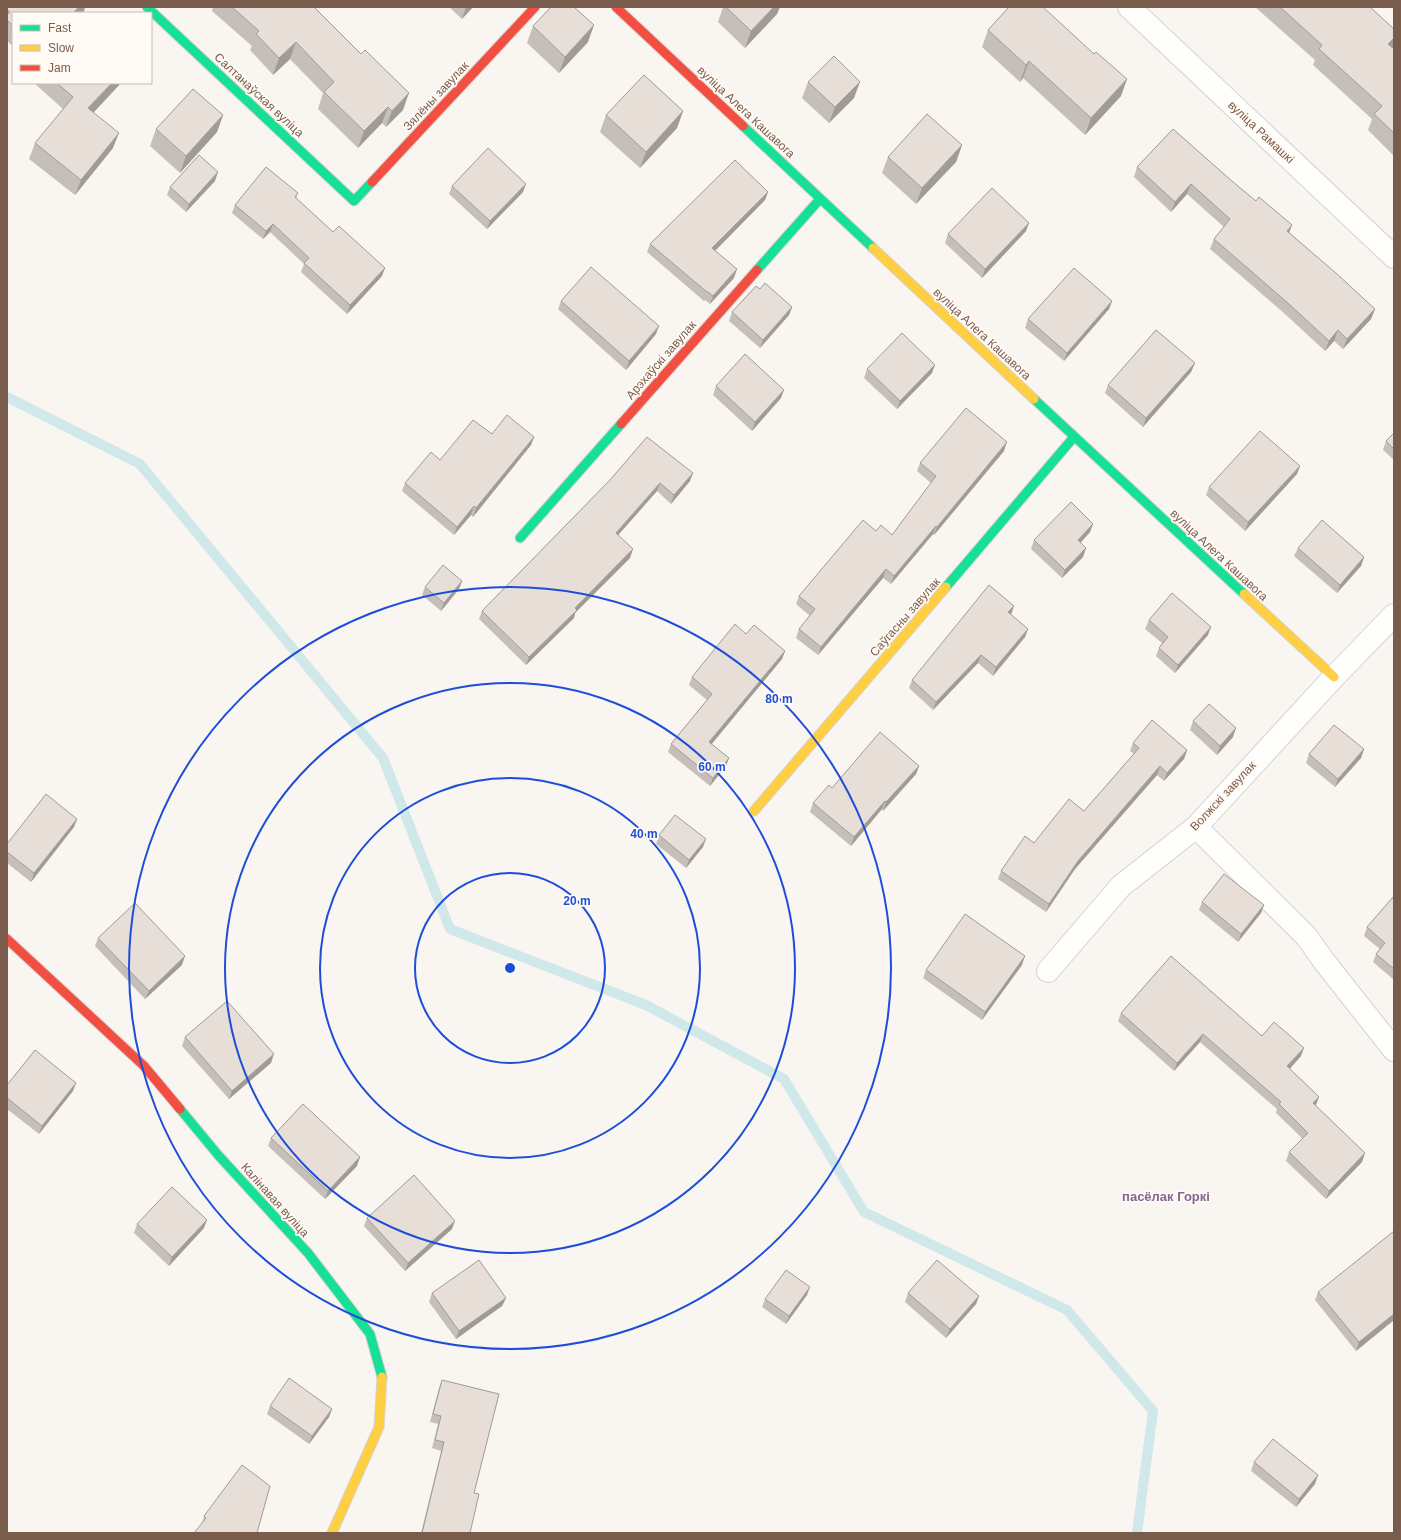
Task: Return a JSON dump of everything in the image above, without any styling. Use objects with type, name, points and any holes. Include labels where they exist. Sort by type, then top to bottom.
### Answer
[{"type":"street","name":"Салтанаўская вуліца","points":[[147,7],[354,201]]},
{"type":"street","name":"Зялёны завулак","points":[[354,201],[535,7]]},
{"type":"street","name":"вуліца Алега Кашавога","points":[[616,7],[1074,437],[1334,677]]},
{"type":"street","name":"вуліца Рамашкі","points":[[1129,7],[1394,257]]},
{"type":"street","name":"Арэхаўскі завулак","points":[[520,538],[820,199]]},
{"type":"street","name":"Саўгасны завулак","points":[[754,811],[1074,437]]},
{"type":"street","name":"Волжскі завулак","points":[[1048,971],[1121,886],[1196,827],[1334,677],[1394,615]]},
{"type":"street","points":[[1196,827],[1307,937],[1323,960],[1394,1050]]},
{"type":"street","name":"Калінавая вуліца","points":[[7,939],[144,1066],[219,1156],[308,1253],[370,1334],[382,1376],[379,1427],[332,1533]]},
{"type":"building","points":[[7,7],[79,7],[74,12],[12,12],[12,25],[7,20],[7,15],[10,12]]},
{"type":"building","points":[[232,7],[314,7],[361,54],[365,50],[409,93],[392,111],[388,107],[364,131],[324,92],[334,82],[296,42],[279,58],[256,34],[259,31]]},
{"type":"building","points":[[551,7],[574,7],[594,25],[565,57],[533,26]]},
{"type":"building","points":[[726,7],[774,7],[751,31]]},
{"type":"building","points":[[1009,7],[1043,7],[1094,54],[1096,52],[1127,79],[1091,118],[1029,61],[1026,65],[988,30]]},
{"type":"building","points":[[1280,7],[1370,7],[1394,29],[1394,38],[1388,44],[1394,49],[1394,133],[1374,114],[1382,106],[1319,49],[1322,45]]},
{"type":"building","points":[[834,56],[860,82],[835,107],[808,82]]},
{"type":"building","points":[[644,75],[683,111],[646,152],[606,115]]},
{"type":"building","points":[[58,84],[111,84],[88,108],[119,133],[81,180],[35,143],[73,97]]},
{"type":"building","points":[[193,89],[223,115],[186,156],[156,129]]},
{"type":"building","points":[[927,114],[962,145],[922,188],[888,157]]},
{"type":"building","points":[[1173,129],[1256,201],[1259,197],[1292,225],[1287,231],[1375,309],[1347,339],[1338,330],[1329,341],[1214,239],[1230,219],[1191,184],[1175,202],[1137,167]]},
{"type":"building","points":[[488,148],[526,184],[490,221],[452,186]]},
{"type":"building","points":[[199,155],[218,172],[189,204],[170,187]]},
{"type":"building","points":[[735,160],[768,192],[712,248],[737,269],[713,296],[650,244]]},
{"type":"building","points":[[266,167],[298,193],[295,197],[333,232],[339,226],[385,268],[350,305],[304,263],[309,258],[273,224],[266,231],[235,205]]},
{"type":"building","points":[[992,188],[1029,223],[985,269],[948,234]]},
{"type":"building","points":[[591,267],[659,326],[629,361],[561,301]]},
{"type":"building","points":[[1074,268],[1112,301],[1067,353],[1028,319]]},
{"type":"building","points":[[765,283],[792,307],[763,340],[732,312],[756,286],[760,289]]},
{"type":"building","points":[[1156,330],[1195,363],[1146,418],[1108,385]]},
{"type":"building","points":[[902,333],[935,365],[900,401],[867,369]]},
{"type":"building","points":[[745,354],[784,390],[755,422],[716,386]]},
{"type":"building","points":[[966,408],[1007,442],[937,527],[936,526],[894,576],[886,569],[821,647],[799,629],[815,609],[799,596],[863,520],[876,531],[881,525],[892,535],[936,476],[920,463]]},
{"type":"building","points":[[507,415],[534,437],[476,508],[474,506],[457,527],[405,483],[431,452],[440,460],[473,420],[492,434]]},
{"type":"building","points":[[1260,431],[1300,466],[1248,522],[1209,487]]},
{"type":"building","points":[[1394,433],[1394,449],[1386,441]]},
{"type":"building","points":[[647,437],[693,473],[674,495],[660,483],[616,533],[633,549],[575,608],[577,610],[529,657],[482,611],[610,480]]},
{"type":"building","points":[[1071,502],[1093,524],[1078,540],[1086,548],[1065,570],[1034,540]]},
{"type":"building","points":[[1322,520],[1364,557],[1340,585],[1298,548]]},
{"type":"building","points":[[443,565],[462,581],[444,603],[425,587]]},
{"type":"building","points":[[989,585],[1014,606],[1008,612],[1028,629],[996,667],[981,655],[936,702],[912,680]]},
{"type":"building","points":[[1172,593],[1211,627],[1178,665],[1159,648],[1168,637],[1149,620]]},
{"type":"building","points":[[735,624],[746,634],[754,625],[785,651],[709,742],[729,758],[713,778],[671,744],[712,694],[692,677]]},
{"type":"building","points":[[1209,704],[1236,728],[1220,746],[1193,721]]},
{"type":"building","points":[[1152,720],[1187,750],[1167,773],[1160,766],[1078,861],[1049,904],[1001,871],[1025,836],[1034,843],[1069,799],[1084,811],[1139,748],[1133,743]]},
{"type":"building","points":[[1334,725],[1364,749],[1338,779],[1309,754]]},
{"type":"building","points":[[880,732],[919,766],[886,802],[885,801],[854,837],[813,803],[829,785],[832,788]]},
{"type":"building","points":[[46,794],[77,819],[34,873],[7,852],[7,844]]},
{"type":"building","points":[[675,815],[706,839],[689,860],[659,835]]},
{"type":"building","points":[[1224,874],[1264,905],[1241,934],[1202,902]]},
{"type":"building","points":[[1394,896],[1394,969],[1376,954],[1385,943],[1367,927]]},
{"type":"building","points":[[135,903],[185,956],[149,991],[98,938]]},
{"type":"building","points":[[965,914],[1025,956],[985,1012],[926,970]]},
{"type":"building","points":[[1171,956],[1262,1036],[1274,1022],[1304,1048],[1287,1066],[1319,1097],[1313,1103],[1365,1153],[1329,1191],[1289,1152],[1308,1133],[1279,1104],[1281,1102],[1203,1034],[1177,1063],[1121,1013]]},
{"type":"building","points":[[227,1001],[274,1054],[232,1091],[185,1037]]},
{"type":"building","points":[[35,1050],[76,1083],[42,1126],[7,1098],[7,1085]]},
{"type":"building","points":[[303,1104],[360,1157],[328,1191],[271,1138]]},
{"type":"building","points":[[414,1175],[455,1221],[408,1263],[367,1218]]},
{"type":"building","points":[[172,1187],[207,1220],[172,1257],[137,1224]]},
{"type":"building","points":[[1394,1231],[1394,1314],[1359,1342],[1318,1292]]},
{"type":"building","points":[[479,1260],[506,1298],[459,1331],[432,1293]]},
{"type":"building","points":[[937,1260],[979,1296],[950,1329],[908,1293]]},
{"type":"building","points":[[786,1270],[810,1287],[789,1316],[765,1299]]},
{"type":"building","points":[[289,1378],[332,1409],[312,1436],[270,1406]]},
{"type":"building","points":[[442,1380],[499,1394],[474,1493],[479,1494],[470,1533],[422,1533],[444,1442],[435,1440],[441,1416],[433,1414]]},
{"type":"building","points":[[1273,1439],[1318,1475],[1299,1499],[1254,1462]]},
{"type":"building","points":[[242,1465],[270,1486],[257,1533],[194,1533],[206,1518],[204,1516]]},
{"type":"waterway","points":[[7,397],[140,464],[383,758],[450,929],[646,1005],[784,1079],[864,1212],[1067,1310],[1153,1411],[1137,1533]]},
{"type":"traffic: fast","points":[[147,7],[354,201],[372,182]]},
{"type":"traffic: fast","points":[[743,126],[873,248]]},
{"type":"traffic: fast","points":[[757,270],[820,199]]},
{"type":"traffic: fast","points":[[1034,399],[1244,594]]},
{"type":"traffic: fast","points":[[520,538],[621,424]]},
{"type":"traffic: fast","points":[[946,587],[1074,437]]},
{"type":"traffic: fast","points":[[180,1109],[219,1156],[308,1253],[370,1334],[382,1377]]},
{"type":"traffic: slow","points":[[873,248],[1034,399]]},
{"type":"traffic: slow","points":[[754,811],[946,587]]},
{"type":"traffic: slow","points":[[1244,594],[1334,677]]},
{"type":"traffic: slow","points":[[332,1533],[379,1427],[382,1377]]},
{"type":"traffic: jam","points":[[372,182],[535,7]]},
{"type":"traffic: jam","points":[[616,7],[743,126]]},
{"type":"traffic: jam","points":[[621,424],[757,270]]},
{"type":"traffic: jam","points":[[7,939],[144,1066],[180,1109]]},
{"type":"district","name":"пасёлак Горкі","points":[[1166,1196]]}]
